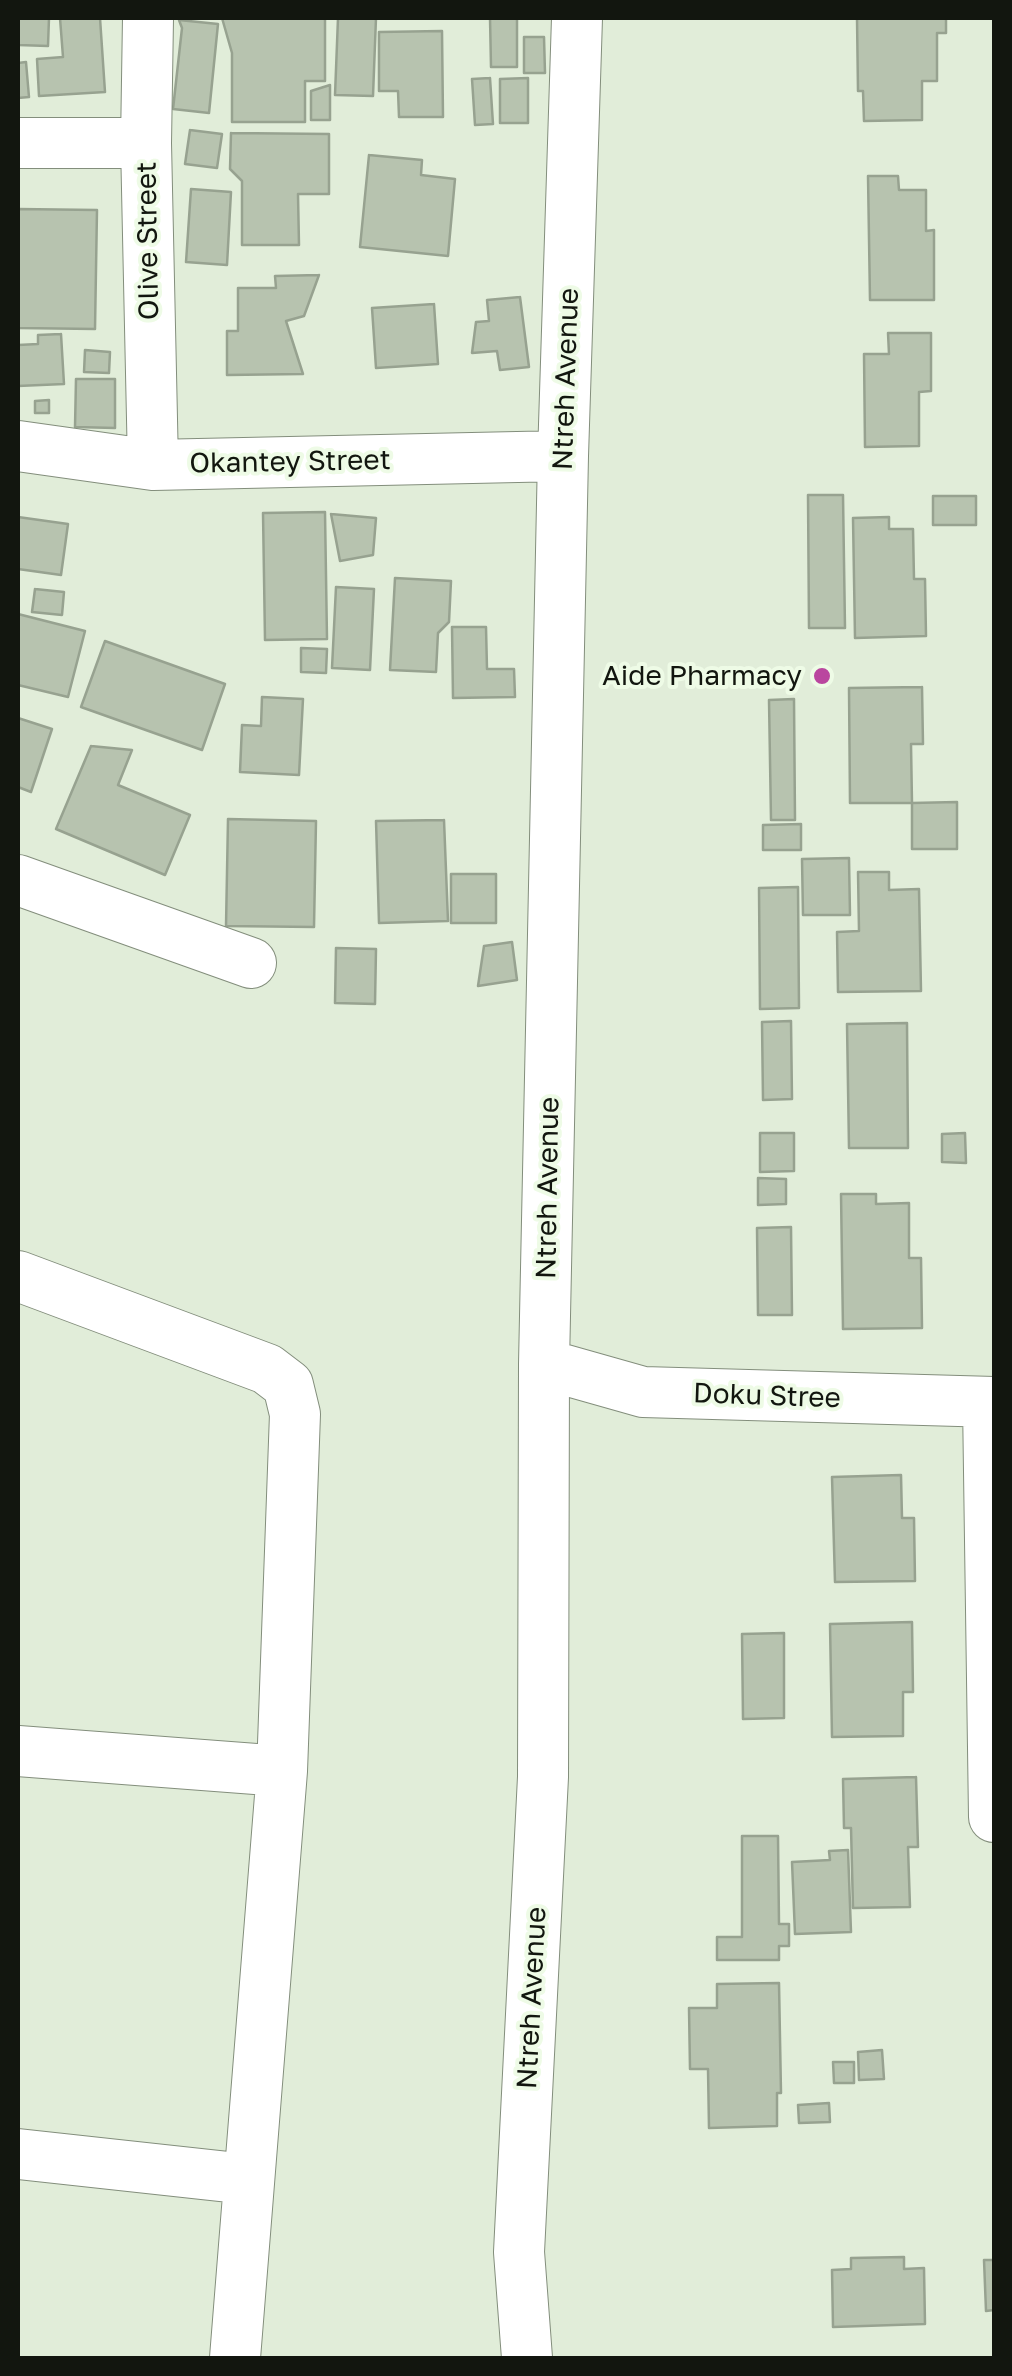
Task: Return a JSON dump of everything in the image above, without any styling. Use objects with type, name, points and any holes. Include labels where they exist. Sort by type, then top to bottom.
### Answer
[{"type":"street","name":"Olive Street","points":[[148,18],[146,144],[152,465]]},
{"type":"street","name":"Ntreh Avenue","points":[[526,2358],[520,2252],[543,1778],[544,1364],[576,18]]},
{"type":"street","points":[[18,143],[146,144]]},
{"type":"street","name":"Okantey Street","points":[[18,446],[152,465],[563,456]]},
{"type":"street","points":[[18,880],[250,964]]},
{"type":"street","points":[[18,1276],[267,1370],[288,1386],[295,1414],[282,1772],[235,2358]]},
{"type":"street","name":"Doku Stree","points":[[544,1364],[643,1392],[991,1402]]},
{"type":"street","points":[[991,1402],[994,1817]]},
{"type":"street","points":[[18,1751],[282,1772]]},
{"type":"street","points":[[18,2154],[247,2179]]},
{"type":"building","points":[[18,18],[49,18],[48,46],[18,45]]},
{"type":"building","points":[[60,18],[100,18],[105,92],[39,96],[37,59],[63,57]]},
{"type":"building","points":[[222,18],[325,18],[325,81],[305,81],[305,122],[232,122],[232,53]]},
{"type":"building","points":[[338,18],[376,18],[373,96],[335,95]]},
{"type":"building","points":[[490,18],[517,18],[517,67],[491,67]]},
{"type":"building","points":[[857,18],[946,18],[946,33],[937,33],[937,81],[922,81],[922,120],[864,121],[863,91],[858,91]]},
{"type":"building","points":[[179,20],[218,24],[209,113],[173,109],[182,28]]},
{"type":"building","points":[[442,31],[443,117],[399,117],[398,91],[379,91],[379,32]]},
{"type":"building","points":[[524,37],[544,37],[545,73],[524,73]]},
{"type":"building","points":[[26,62],[29,97],[18,98],[18,63]]},
{"type":"building","points":[[490,78],[493,124],[475,125],[472,79]]},
{"type":"building","points":[[528,78],[528,123],[500,123],[500,79]]},
{"type":"building","points":[[330,85],[330,120],[311,120],[311,91]]},
{"type":"building","points":[[190,130],[222,134],[217,168],[185,164]]},
{"type":"building","points":[[231,133],[329,134],[329,194],[298,194],[299,245],[242,245],[242,181],[230,169]]},
{"type":"building","points":[[369,155],[422,160],[421,175],[455,179],[448,256],[360,247]]},
{"type":"building","points":[[868,176],[898,176],[899,190],[926,190],[926,231],[934,230],[934,300],[870,300]]},
{"type":"building","points":[[191,189],[231,192],[227,265],[186,262]]},
{"type":"building","points":[[18,209],[97,210],[95,329],[18,328]]},
{"type":"building","points":[[319,275],[304,316],[286,321],[303,374],[227,375],[227,331],[238,331],[238,288],[276,288],[275,276]]},
{"type":"building","points":[[520,297],[529,367],[500,370],[497,351],[472,353],[476,322],[489,321],[487,300]]},
{"type":"building","points":[[434,304],[438,364],[376,368],[372,308]]},
{"type":"building","points":[[888,333],[931,333],[931,391],[919,392],[919,446],[865,447],[864,354],[889,354]]},
{"type":"building","points":[[61,334],[64,384],[18,386],[18,345],[38,344],[38,335]]},
{"type":"building","points":[[85,350],[110,352],[109,373],[84,372]]},
{"type":"building","points":[[76,379],[115,379],[115,428],[75,427]]},
{"type":"building","points":[[49,400],[49,413],[35,413],[35,401]]},
{"type":"building","points":[[808,495],[843,495],[845,628],[809,628]]},
{"type":"building","points":[[933,496],[976,496],[976,525],[933,525]]},
{"type":"building","points":[[325,512],[327,639],[265,640],[263,513]]},
{"type":"building","points":[[331,514],[376,518],[373,555],[340,561]]},
{"type":"building","points":[[18,517],[68,524],[61,575],[18,569]]},
{"type":"building","points":[[889,517],[889,529],[913,529],[914,579],[925,579],[926,636],[855,638],[853,518]]},
{"type":"building","points":[[395,578],[451,581],[449,622],[438,633],[436,672],[390,670]]},
{"type":"building","points":[[336,587],[374,589],[370,670],[332,668]]},
{"type":"building","points":[[35,589],[64,592],[62,615],[32,612]]},
{"type":"building","points":[[18,614],[85,631],[68,697],[18,685]]},
{"type":"building","points":[[452,627],[486,627],[487,669],[514,669],[515,697],[453,698]]},
{"type":"building","points":[[105,641],[225,684],[202,750],[81,707]]},
{"type":"building","points":[[301,648],[327,649],[326,673],[301,672]]},
{"type":"building","points":[[922,687],[923,744],[911,744],[912,803],[850,803],[849,688]]},
{"type":"building","points":[[262,697],[303,699],[299,775],[240,772],[242,725],[261,726]]},
{"type":"building","points":[[794,699],[795,820],[771,820],[769,700]]},
{"type":"building","points":[[18,718],[52,729],[31,792],[18,787]]},
{"type":"building","points":[[91,746],[132,750],[118,785],[190,815],[165,875],[56,829]]},
{"type":"building","points":[[957,802],[957,849],[912,849],[912,803]]},
{"type":"building","points":[[228,819],[316,821],[314,927],[226,926]]},
{"type":"building","points":[[444,820],[448,921],[379,923],[376,821]]},
{"type":"building","points":[[801,824],[801,850],[763,850],[763,825]]},
{"type":"building","points":[[849,858],[850,915],[803,915],[802,859]]},
{"type":"building","points":[[858,872],[889,872],[889,890],[919,889],[921,991],[838,992],[837,932],[859,931]]},
{"type":"building","points":[[451,874],[496,874],[496,923],[451,923]]},
{"type":"building","points":[[798,887],[799,1008],[760,1009],[759,888]]},
{"type":"building","points":[[512,942],[517,980],[478,986],[484,946]]},
{"type":"building","points":[[336,948],[376,949],[375,1004],[335,1003]]},
{"type":"building","points":[[791,1021],[792,1099],[763,1100],[762,1022]]},
{"type":"building","points":[[907,1023],[908,1148],[849,1148],[847,1024]]},
{"type":"building","points":[[760,1133],[794,1133],[794,1171],[760,1172]]},
{"type":"building","points":[[965,1133],[966,1163],[942,1162],[942,1134]]},
{"type":"building","points":[[758,1178],[786,1179],[786,1204],[758,1205]]},
{"type":"building","points":[[841,1194],[876,1194],[876,1204],[909,1203],[909,1258],[921,1258],[922,1328],[843,1329]]},
{"type":"building","points":[[791,1227],[792,1315],[758,1315],[757,1228]]},
{"type":"building","points":[[901,1475],[902,1518],[914,1518],[915,1581],[835,1582],[832,1477]]},
{"type":"building","points":[[912,1622],[913,1692],[903,1692],[903,1736],[832,1737],[830,1624]]},
{"type":"building","points":[[784,1633],[784,1718],[743,1719],[742,1634]]},
{"type":"building","points":[[916,1777],[918,1847],[908,1847],[910,1907],[853,1908],[851,1828],[844,1828],[843,1779]]},
{"type":"building","points":[[742,1836],[778,1836],[779,1924],[789,1924],[789,1946],[779,1946],[779,1960],[717,1960],[717,1937],[742,1937]]},
{"type":"building","points":[[848,1850],[851,1932],[795,1934],[792,1862],[830,1860],[829,1851]]},
{"type":"building","points":[[779,1983],[781,2093],[777,2093],[777,2126],[709,2128],[708,2069],[690,2069],[689,2008],[717,2008],[717,1984]]},
{"type":"building","points":[[882,2050],[884,2079],[859,2080],[858,2052]]},
{"type":"building","points":[[833,2062],[854,2062],[854,2083],[834,2083]]},
{"type":"building","points":[[829,2103],[830,2122],[799,2123],[798,2105]]},
{"type":"building","points":[[904,2257],[904,2269],[924,2268],[925,2324],[833,2327],[832,2270],[851,2269],[851,2258]]},
{"type":"building","points":[[984,2260],[994,2260],[994,2310],[986,2311]]},
{"type":"place","name":"Aide Pharmacy","points":[[822,676]]}]
